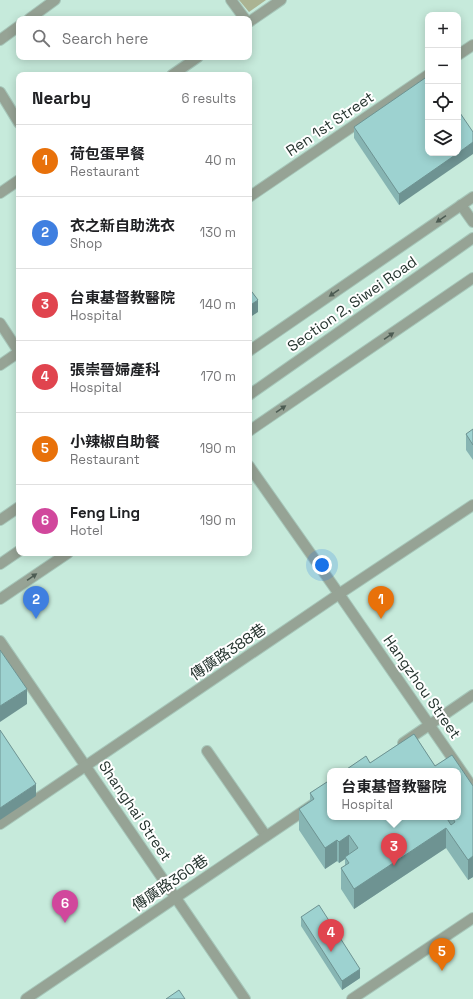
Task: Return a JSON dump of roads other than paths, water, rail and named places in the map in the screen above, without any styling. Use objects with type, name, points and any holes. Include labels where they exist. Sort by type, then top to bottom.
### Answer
[{"type":"street","points":[[33,16],[55,0]]},
{"type":"street","points":[[230,0],[243,16]]},
{"type":"street","points":[[252,20],[281,0]]},
{"type":"street","points":[[0,40],[16,28]]},
{"type":"street","points":[[461,53],[473,45]]},
{"type":"street","points":[[176,72],[194,60]]},
{"type":"street","name":"Ren 1st Street","points":[[252,195],[425,77]]},
{"type":"street","points":[[0,92],[16,118]]},
{"type":"street","points":[[0,193],[16,182]]},
{"type":"street","name":"Section 2, Siwei Road","points":[[252,349],[473,197]]},
{"type":"street","points":[[461,205],[473,222]]},
{"type":"street","name":"Section 2, Siwei Road","points":[[252,393],[473,238]]},
{"type":"street","points":[[252,429],[473,278]]},
{"type":"street","points":[[0,324],[16,348]]},
{"type":"street","points":[[0,365],[16,354]]},
{"type":"street","name":"Hangzhou Street","points":[[252,470],[459,768]]},
{"type":"street","name":"傳廣路388巷","points":[[0,824],[473,505]]},
{"type":"street","points":[[0,520],[16,509]]},
{"type":"street","points":[[0,564],[16,553]]},
{"type":"street","points":[[0,599],[64,556]]},
{"type":"street","name":"Shanghai Street","points":[[0,641],[246,999]]},
{"type":"street","points":[[393,750],[473,696]]},
{"type":"street","points":[[207,751],[266,836]]},
{"type":"street","name":"Hangzhou Street","points":[[461,770],[473,788]]},
{"type":"street","name":"傳廣路360巷","points":[[26,999],[327,795]]},
{"type":"street","points":[[352,999],[473,918]]},
{"type":"place","name":"衣之新自助洗衣","points":[[36,619]]},
{"type":"place","name":"荷包蛋早餐","points":[[381,619]]},
{"type":"place","name":"台東基督教醫院","points":[[394,866]]},
{"type":"place","name":"Feng Ling","points":[[65,923]]},
{"type":"place","name":"張崇晉婦產科","points":[[331,952]]},
{"type":"place","name":"小辣椒自助餐","points":[[442,971]]}]
